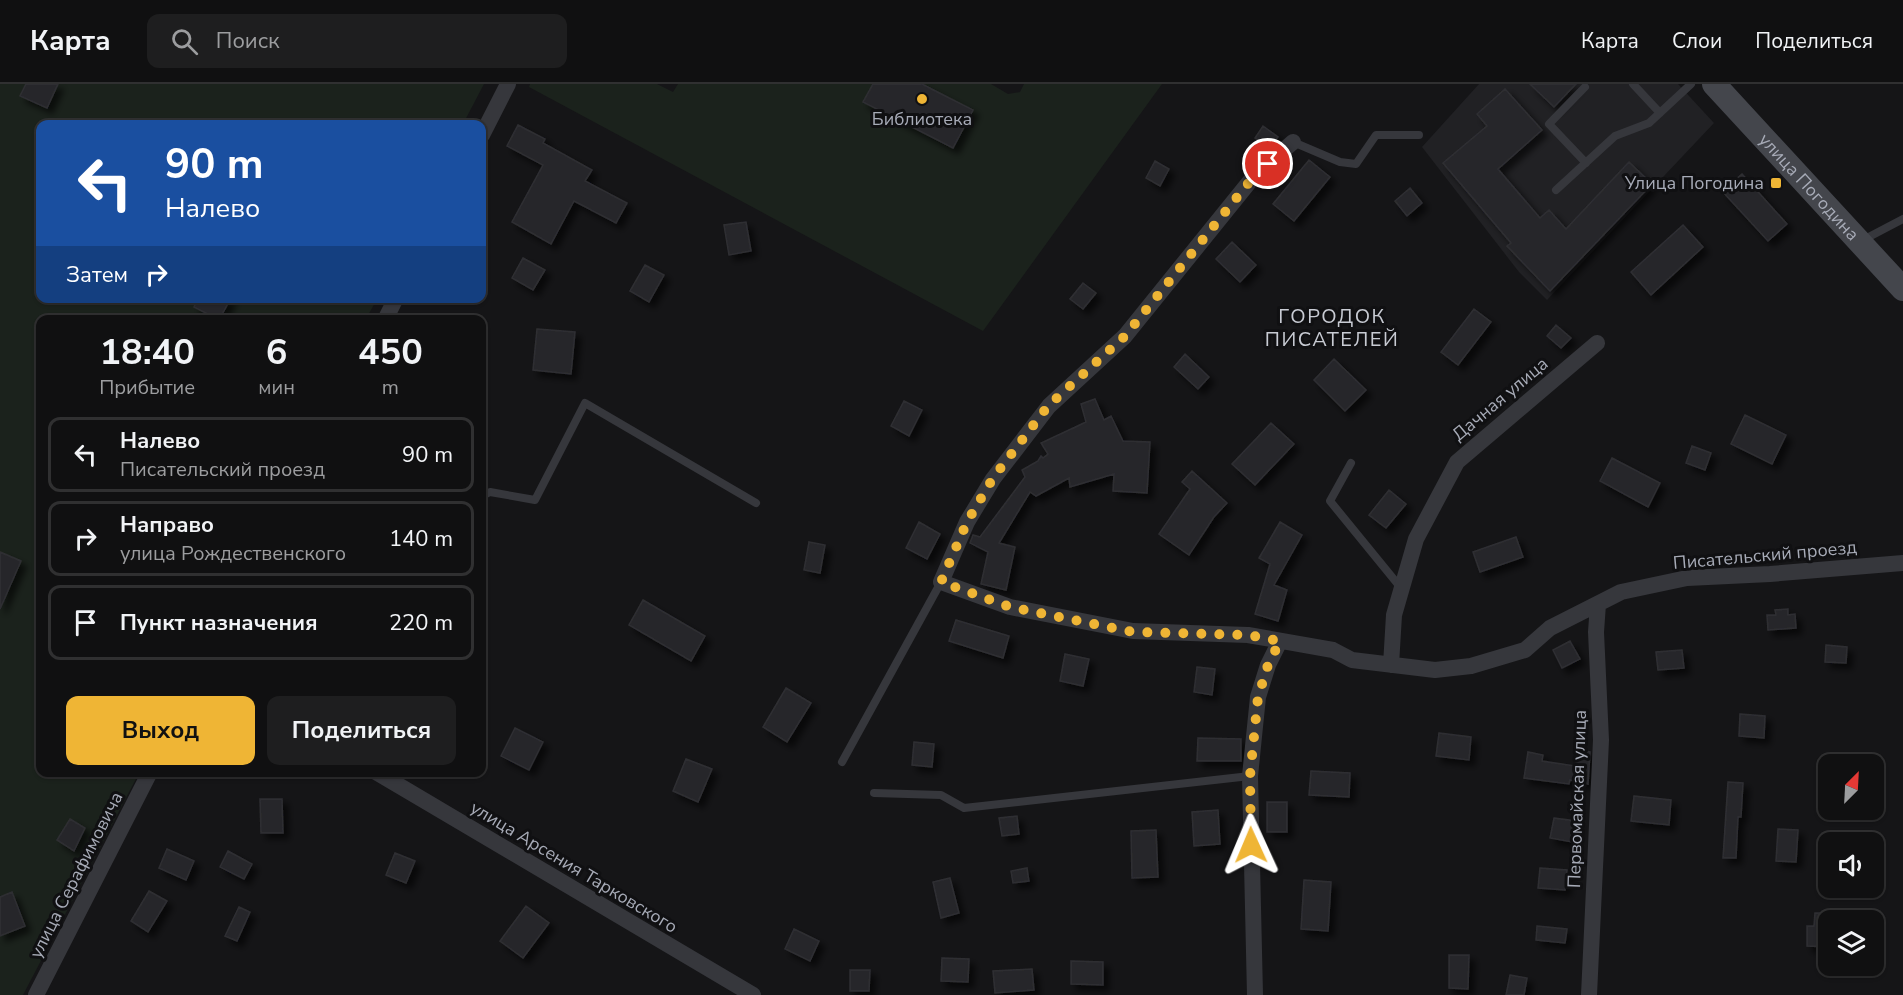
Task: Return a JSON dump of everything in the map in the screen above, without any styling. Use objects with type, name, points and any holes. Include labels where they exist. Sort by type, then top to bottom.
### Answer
[{"type":"main road","name":"улица Погодина","points":[[1714,84],[1903,289]]},
{"type":"street","points":[[486,127],[508,84]]},
{"type":"street","points":[[941,582],[967,522],[993,478],[1048,406],[1125,336],[1255,175],[1293,142]]},
{"type":"street","name":"Дачная улица","points":[[1391,665],[1394,615],[1416,539],[1457,462],[1597,343]]},
{"type":"street","name":"Писательский проезд","points":[[941,582],[1010,607],[1133,632],[1248,635],[1333,650],[1352,660],[1436,670],[1471,666],[1525,650],[1550,628],[1621,592],[1687,578],[1903,563]]},
{"type":"street","name":"Первомайская улица","points":[[1589,995],[1601,740],[1596,632],[1598,604]]},
{"type":"street","points":[[1255,995],[1250,776],[1258,697],[1268,665],[1280,641]]},
{"type":"street","name":"улица Серафимовича","points":[[36,995],[147,777]]},
{"type":"street","name":"улица Арсения Тарковского","points":[[384,777],[753,995]]},
{"type":"lane","points":[[1633,84],[1660,113]]},
{"type":"lane","points":[[1556,190],[1615,136],[1649,123],[1691,84]]},
{"type":"lane","points":[[1585,87],[1549,124],[1586,163]]},
{"type":"lane","points":[[1293,142],[1340,162],[1356,165],[1376,135],[1419,135]]},
{"type":"lane","points":[[1860,242],[1903,219]]},
{"type":"lane","points":[[486,494],[490,492],[535,500],[585,403],[756,503]]},
{"type":"lane","points":[[1351,464],[1330,501],[1401,588]]},
{"type":"lane","points":[[842,762],[941,582]]},
{"type":"lane","points":[[874,793],[941,795],[964,808],[1250,776]]},
{"type":"shaded area","points":[[0,84],[484,84],[465,120],[36,120],[36,303],[375,303],[368,315],[36,315],[36,777],[137,777],[23,995],[0,995]]},
{"type":"shaded area","points":[[530,84],[657,84],[673,92],[678,84],[991,84],[1008,94],[1020,92],[1024,84],[1162,84],[983,331],[529,87]]},
{"type":"shaded area","points":[[1479,84],[1678,84],[1714,123],[1547,300],[1519,272],[1422,147]]},
{"type":"building","points":[[26,84],[58,84],[47,108],[20,96]]},
{"type":"building","points":[[873,84],[922,84],[973,110],[953,148],[863,102]]},
{"type":"building","points":[[1530,84],[1576,84],[1554,107]]},
{"type":"building","points":[[1505,89],[1542,130],[1498,169],[1540,218],[1549,210],[1566,229],[1629,162],[1652,184],[1550,291],[1507,246],[1511,243],[1443,163],[1487,126],[1477,114]]},
{"type":"building","points":[[518,125],[545,139],[543,143],[592,170],[585,181],[627,203],[616,223],[574,201],[551,244],[512,222],[543,165],[507,146]]},
{"type":"building","points":[[1263,126],[1278,137],[1270,148],[1255,138]]},
{"type":"building","points":[[1309,160],[1330,177],[1294,221],[1273,204]]},
{"type":"building","points":[[1155,161],[1169,169],[1160,186],[1146,178]]},
{"type":"building","points":[[1742,174],[1787,224],[1768,241],[1722,191]]},
{"type":"building","points":[[1410,188],[1422,203],[1407,216],[1395,201]]},
{"type":"building","points":[[746,222],[751,251],[729,255],[724,225]]},
{"type":"building","points":[[1683,225],[1703,247],[1651,295],[1631,272]]},
{"type":"building","points":[[1232,242],[1256,265],[1240,282],[1216,259]]},
{"type":"building","points":[[523,258],[545,270],[533,290],[512,278]]},
{"type":"building","points":[[645,265],[664,275],[649,302],[630,291]]},
{"type":"building","points":[[1083,283],[1096,293],[1083,309],[1070,299]]},
{"type":"building","points":[[196,303],[228,303],[222,315],[209,315],[194,307]]},
{"type":"building","points":[[1474,309],[1491,322],[1458,365],[1441,352]]},
{"type":"building","points":[[1556,325],[1571,338],[1561,348],[1547,336]]},
{"type":"building","points":[[537,329],[575,332],[571,374],[533,370]]},
{"type":"building","points":[[1185,354],[1209,377],[1198,389],[1174,367]]},
{"type":"building","points":[[1334,359],[1366,390],[1345,411],[1314,380]]},
{"type":"building","points":[[1095,399],[1104,420],[1111,416],[1123,441],[1150,442],[1147,493],[1113,491],[1114,474],[1070,487],[1069,478],[1036,496],[1030,492],[999,543],[1015,547],[1006,590],[981,584],[988,552],[970,543],[973,535],[980,537],[1025,477],[1022,470],[1038,461],[1041,456],[1043,458],[1048,454],[1041,443],[1086,422],[1081,404]]},
{"type":"building","points":[[904,401],[922,410],[909,436],[891,426]]},
{"type":"building","points":[[1745,415],[1786,435],[1772,464],[1731,444]]},
{"type":"building","points":[[1271,423],[1294,444],[1255,485],[1232,464]]},
{"type":"building","points":[[1692,446],[1711,453],[1705,470],[1686,463]]},
{"type":"building","points":[[1612,458],[1660,483],[1648,507],[1600,481]]},
{"type":"building","points":[[1192,471],[1227,503],[1214,517],[1189,555],[1159,534],[1190,489],[1182,482]]},
{"type":"building","points":[[1389,490],[1406,504],[1386,528],[1369,515]]},
{"type":"building","points":[[919,522],[940,534],[927,559],[906,548]]},
{"type":"building","points":[[1280,522],[1302,535],[1274,585],[1287,590],[1278,621],[1255,614],[1270,564],[1259,558]]},
{"type":"building","points":[[1516,537],[1523,557],[1480,572],[1473,552]]},
{"type":"building","points":[[809,542],[825,545],[820,573],[804,570]]},
{"type":"building","points":[[0,552],[21,561],[0,609]]},
{"type":"building","points":[[643,600],[705,636],[691,661],[629,625]]},
{"type":"building","points":[[1788,609],[1788,615],[1795,614],[1796,628],[1768,630],[1767,615],[1776,615],[1775,610]]},
{"type":"building","points":[[956,620],[1009,636],[1003,658],[949,641]]},
{"type":"building","points":[[1570,641],[1580,659],[1562,668],[1553,650]]},
{"type":"building","points":[[1826,645],[1847,647],[1846,663],[1825,662]]},
{"type":"building","points":[[1682,650],[1684,668],[1658,670],[1656,652]]},
{"type":"building","points":[[1065,654],[1089,659],[1083,686],[1060,681]]},
{"type":"building","points":[[1197,667],[1215,669],[1212,695],[1194,692]]},
{"type":"building","points":[[786,688],[811,703],[787,742],[763,727]]},
{"type":"building","points":[[1740,714],[1765,716],[1764,738],[1739,736]]},
{"type":"building","points":[[515,728],[543,742],[529,770],[501,756]]},
{"type":"building","points":[[1439,733],[1471,737],[1469,760],[1436,756]]},
{"type":"building","points":[[1198,738],[1241,739],[1241,761],[1197,761]]},
{"type":"building","points":[[914,742],[934,744],[932,767],[912,765]]},
{"type":"building","points":[[1578,750],[1590,752],[1588,784],[1570,780],[1569,784],[1524,778],[1528,752],[1543,755],[1542,761],[1575,766]]},
{"type":"building","points":[[686,759],[712,769],[698,802],[673,791]]},
{"type":"building","points":[[1311,771],[1350,773],[1349,797],[1309,795]]},
{"type":"building","points":[[1728,782],[1743,783],[1741,817],[1738,817],[1736,858],[1723,858]]},
{"type":"building","points":[[1634,796],[1671,800],[1669,825],[1631,821]]},
{"type":"building","points":[[260,799],[282,799],[283,833],[261,833]]},
{"type":"building","points":[[1267,802],[1287,802],[1287,832],[1267,832]]},
{"type":"building","points":[[1218,810],[1220,844],[1194,846],[1192,812]]},
{"type":"building","points":[[1017,816],[1019,834],[1002,836],[999,818]]},
{"type":"building","points":[[1554,818],[1576,821],[1572,842],[1550,838]]},
{"type":"building","points":[[70,819],[85,828],[74,851],[57,840]]},
{"type":"building","points":[[1778,829],[1798,830],[1796,862],[1776,861]]},
{"type":"building","points":[[1156,830],[1158,877],[1132,878],[1131,831]]},
{"type":"building","points":[[167,849],[194,861],[186,880],[159,868]]},
{"type":"building","points":[[228,851],[252,864],[244,879],[220,867]]},
{"type":"building","points":[[395,853],[415,861],[406,883],[386,875]]},
{"type":"building","points":[[1027,868],[1029,881],[1013,883],[1011,871]]},
{"type":"building","points":[[1540,868],[1567,870],[1565,890],[1538,888]]},
{"type":"building","points":[[950,878],[959,913],[941,918],[933,882]]},
{"type":"building","points":[[1304,880],[1331,882],[1328,931],[1301,929]]},
{"type":"building","points":[[149,891],[167,901],[148,932],[131,921]]},
{"type":"building","points":[[12,892],[25,926],[0,936],[0,897]]},
{"type":"building","points":[[526,906],[549,923],[523,958],[500,941]]},
{"type":"building","points":[[239,907],[250,912],[237,941],[225,936]]},
{"type":"building","points":[[1815,913],[1818,913],[1818,947],[1807,946],[1807,926],[1814,926]]},
{"type":"building","points":[[1537,926],[1567,929],[1565,943],[1536,940]]},
{"type":"building","points":[[794,929],[819,941],[810,961],[785,949]]},
{"type":"building","points":[[1449,955],[1469,955],[1468,989],[1449,988]]},
{"type":"building","points":[[942,958],[969,959],[968,982],[941,981]]},
{"type":"building","points":[[1071,961],[1103,962],[1103,985],[1071,984]]},
{"type":"building","points":[[1032,969],[1034,990],[995,993],[993,971]]},
{"type":"building","points":[[850,970],[870,970],[869,991],[850,991]]},
{"type":"building","points":[[1510,975],[1527,978],[1524,995],[1506,995]]},
{"type":"place","name":"Библиотека","points":[[922,99]]},
{"type":"place","name":"Улица Погодина","points":[[1776,183]]},
{"type":"district","name":"ГОРОДОК ПИСАТЕЛЕЙ","points":[[1332,328]]},
{"type":"route","points":[[1251,845],[1250,776],[1258,697],[1268,665],[1280,641],[1248,635],[1133,632],[1010,607],[941,582],[967,522],[993,478],[1048,406],[1125,336],[1255,175],[1268,164]]}]
